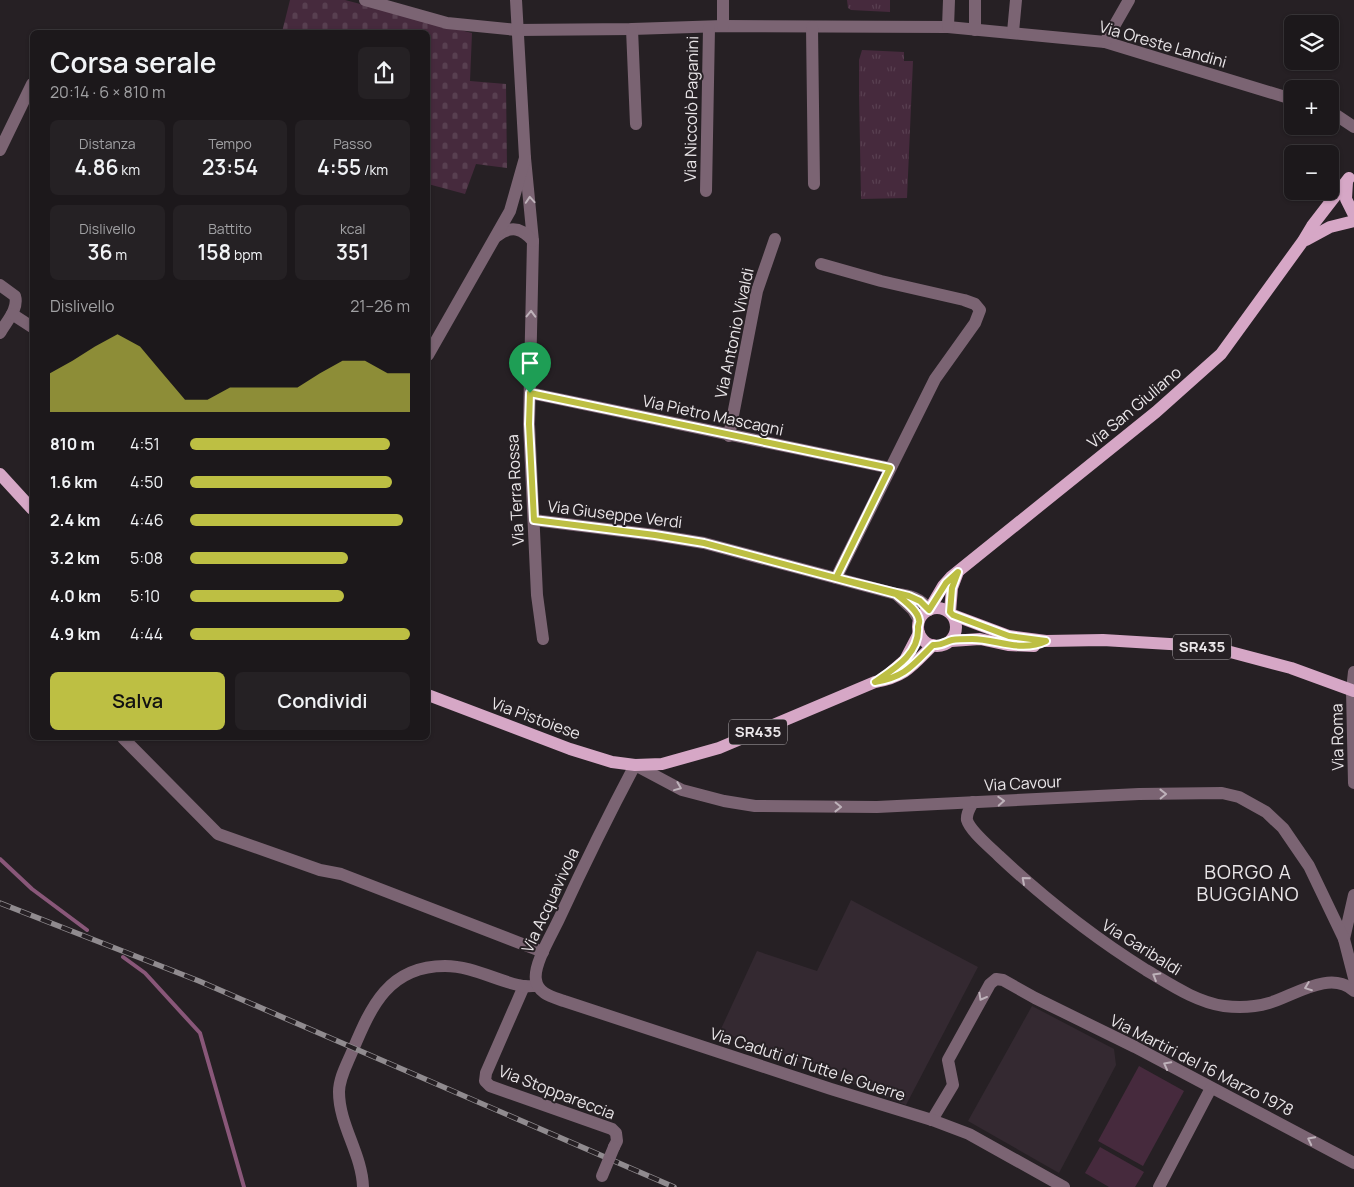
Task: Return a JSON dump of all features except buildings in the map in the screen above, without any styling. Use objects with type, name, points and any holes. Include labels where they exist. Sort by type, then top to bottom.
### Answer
[{"type":"main road","points":[[1352,174],[1346,184],[1346,196],[1347,203],[1354,215]]},
{"type":"main road","name":"Via San Giuliano","points":[[929,610],[946,583],[958,572],[1156,412],[1221,354],[1303,242],[1312,226],[1352,174]]},
{"type":"main road","points":[[1303,242],[1330,227],[1354,221]]},
{"type":"main road","points":[[0,474],[30,507]]},
{"type":"main road","points":[[951,640],[957,626],[951,614],[952,588],[958,572]]},
{"type":"main road","name":"SR435","points":[[929,610],[942,608],[951,614],[1009,636],[1046,641],[1103,640],[1222,650],[1291,668],[1353,691]]},
{"type":"main road","points":[[929,610],[919,620],[920,634],[926,642],[933,645]]},
{"type":"main road","name":"SR435","points":[[635,765],[662,764],[719,748],[875,682],[894,670],[905,660],[920,634]]},
{"type":"main road","name":"SR435","points":[[875,682],[895,678],[912,666],[933,645],[943,645],[951,640],[980,639],[1008,645],[1028,646],[1046,641]]},
{"type":"main road","name":"Via Pistoiese","points":[[430,697],[570,749],[612,762],[635,765]]},
{"type":"street","name":"Via Oreste Landini","points":[[365,0],[447,23],[517,30],[709,28],[723,26],[948,27],[1013,32],[1105,42],[1284,97]]},
{"type":"street","name":"Via Terra Rossa","points":[[516,0],[533,241],[529,424],[537,595],[543,640]]},
{"type":"street","points":[[723,0],[723,26]]},
{"type":"street","points":[[948,27],[949,0]]},
{"type":"street","points":[[975,0],[975,30]]},
{"type":"street","points":[[1013,32],[1016,0]]},
{"type":"street","points":[[1105,42],[1130,0]]},
{"type":"street","points":[[812,27],[814,184]]},
{"type":"street","name":"Via Niccolò Paganini","points":[[706,191],[709,28]]},
{"type":"street","points":[[632,29],[636,124]]},
{"type":"street","points":[[0,150],[30,88]]},
{"type":"street","points":[[1339,117],[1354,127]]},
{"type":"street","points":[[430,351],[510,211],[526,158]]},
{"type":"street","points":[[497,236],[513,228],[523,231],[533,241]]},
{"type":"street","name":"Via Antonio Vivaldi","points":[[729,436],[757,291],[775,239]]},
{"type":"street","points":[[821,264],[873,279],[964,300],[975,304],[980,310],[975,323],[939,373],[836,578]]},
{"type":"street","points":[[0,286],[16,298],[15,308],[0,332]]},
{"type":"street","points":[[12,314],[30,326]]},
{"type":"street","name":"Via Pietro Mascagni","points":[[530,393],[729,436],[890,468]]},
{"type":"street","name":"Via Giuseppe Verdi","points":[[534,520],[664,536],[696,542],[916,598],[929,610]]},
{"type":"street","name":"Via Giuseppe Verdi","points":[[896,594],[913,610],[919,620]]},
{"type":"street","name":"Via Roma","points":[[1354,672],[1354,783]]},
{"type":"street","points":[[125,740],[218,834],[320,870],[341,874],[543,952]]},
{"type":"street","name":"Via Cavour","points":[[635,765],[682,790],[724,801],[755,806],[877,807],[1148,794],[1222,793],[1239,796],[1266,812],[1283,828],[1309,866],[1344,939],[1354,978]]},
{"type":"street","name":"Via Acquavivola","points":[[537,986],[535,978],[543,952],[598,835],[635,765]]},
{"type":"street","name":"Via Garibaldi","points":[[973,802],[968,812],[967,820],[970,826],[987,845],[1060,911],[1161,979],[1196,998],[1212,1004],[1241,1007],[1271,1002],[1318,984],[1346,985],[1354,991]]},
{"type":"street","points":[[1344,939],[1354,895]]},
{"type":"street","points":[[363,1187],[360,1164],[346,1127],[339,1091],[342,1078],[359,1036],[382,993],[397,979],[411,972],[444,966],[468,968],[524,986],[537,986]]},
{"type":"street","name":"Via Martiri del 16 Marzo 1978","points":[[932,1120],[952,1085],[948,1060],[990,984],[996,979],[1003,980],[1134,1047],[1354,1163]]},
{"type":"street","name":"Via Stoppareccia","points":[[524,986],[486,1073],[486,1081],[490,1086],[612,1129],[616,1133],[616,1140],[602,1176]]},
{"type":"street","name":"Via Caduti di Tutte le Guerre","points":[[537,986],[546,994],[564,1001],[831,1089],[932,1120],[969,1134],[1064,1187]]},
{"type":"street","points":[[1159,1187],[1211,1088]]},
{"type":"shaded area","points":[[851,900],[978,967],[906,1105],[720,1031],[757,951],[817,971]]},
{"type":"shaded area","points":[[1032,1006],[1114,1049],[1116,1065],[1059,1173],[968,1121]]},
{"type":"green space","points":[[290,0],[345,0],[472,33],[470,81],[506,84],[507,168],[476,164],[465,194],[430,185],[430,30],[282,30]]},
{"type":"green space","points":[[847,0],[890,0],[890,12],[851,10],[848,8]]},
{"type":"green space","points":[[862,50],[904,52],[904,61],[913,61],[907,198],[861,199],[859,60]]},
{"type":"green space","points":[[1139,1066],[1184,1091],[1143,1166],[1098,1141]]},
{"type":"green space","points":[[1100,1147],[1144,1172],[1135,1187],[1109,1187],[1085,1173]]},
{"type":"waterway","points":[[0,859],[32,889],[87,930]]},
{"type":"waterway","points":[[123,957],[145,973],[200,1033],[244,1187]]},
{"type":"railway","points":[[0,903],[199,981],[674,1187]]},
{"type":"district","name":"BORGO A BUGGIANO","points":[[1248,883]]},
{"type":"route","points":[[530,393],[729,436],[890,468],[836,578],[909,596],[923,603],[929,610],[943,586],[950,577],[958,572],[952,588],[950,612],[953,615],[1009,636],[1046,641],[1028,646],[999,644],[980,639],[951,640],[943,645],[933,645],[912,666],[895,678],[875,682],[902,664],[920,634],[917,615],[896,594],[704,543],[674,537],[534,520],[531,491],[530,393]]}]
